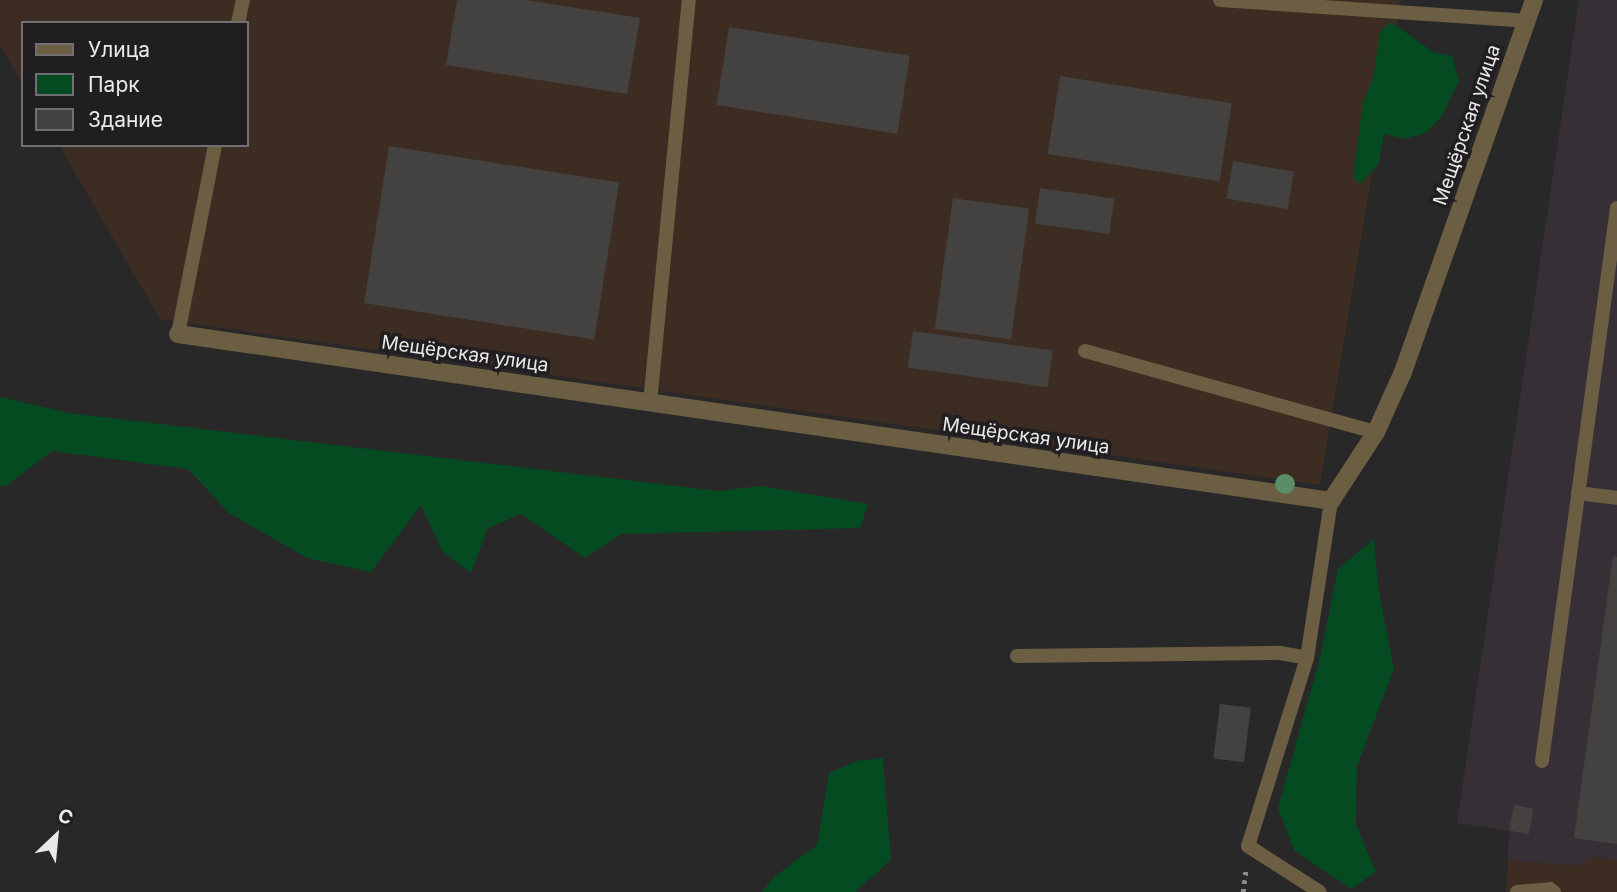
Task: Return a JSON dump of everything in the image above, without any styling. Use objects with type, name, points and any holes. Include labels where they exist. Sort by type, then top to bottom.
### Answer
[{"type":"street","name":"Мещёрская улица","points":[[178,334],[1331,501],[1376,432],[1403,372],[1534,0]]},
{"type":"lane","points":[[238,21],[243,0]]},
{"type":"lane","points":[[650,402],[689,0]]},
{"type":"lane","points":[[1220,0],[1526,21]]},
{"type":"lane","points":[[178,334],[215,147]]},
{"type":"lane","points":[[1542,761],[1617,208]]},
{"type":"lane","points":[[1085,351],[1376,432]]},
{"type":"lane","points":[[1578,493],[1617,498]]},
{"type":"lane","points":[[1320,892],[1248,846],[1307,657],[1331,501]]},
{"type":"lane","points":[[1017,656],[1280,653],[1307,657]]},
{"type":"lane","points":[[1517,892],[1550,889],[1554,892]]},
{"type":"shaded area","points":[[0,0],[1401,0],[1320,485],[160,319],[60,147],[248,147],[248,21],[21,21],[21,81],[0,45]]},
{"type":"shaded area","points":[[1579,0],[1617,0],[1617,860],[1593,857],[1576,866],[1508,860],[1509,831],[1457,823]]},
{"type":"shaded area","points":[[1593,857],[1617,860],[1617,892],[1506,892],[1508,860],[1576,866]]},
{"type":"green space","points":[[1391,22],[1433,52],[1452,56],[1459,81],[1442,116],[1427,132],[1406,139],[1384,134],[1378,165],[1360,184],[1353,177],[1363,103],[1373,78],[1380,32]]},
{"type":"green space","points":[[0,397],[69,413],[718,491],[760,486],[868,504],[860,528],[621,534],[585,558],[521,514],[488,528],[471,573],[442,551],[421,505],[371,572],[307,558],[229,513],[188,469],[52,451],[6,486],[0,486]]},
{"type":"green space","points":[[1374,539],[1378,587],[1394,669],[1357,766],[1356,824],[1376,872],[1351,889],[1294,850],[1278,808],[1320,658],[1338,569]]},
{"type":"green space","points":[[883,758],[891,860],[855,892],[762,892],[774,877],[817,845],[829,773],[856,761]]},
{"type":"building","points":[[457,0],[526,0],[640,18],[627,94],[446,65]]},
{"type":"building","points":[[729,27],[910,56],[897,134],[717,105]]},
{"type":"building","points":[[1060,76],[1232,103],[1219,181],[1048,154]]},
{"type":"building","points":[[389,146],[619,182],[594,339],[364,303]]},
{"type":"building","points":[[1233,161],[1294,172],[1287,209],[1226,198]]},
{"type":"building","points":[[1040,188],[1114,198],[1109,234],[1035,224]]},
{"type":"building","points":[[953,198],[1029,209],[1011,339],[935,329]]},
{"type":"building","points":[[913,331],[1053,351],[1047,387],[908,368]]},
{"type":"building","points":[[1613,556],[1617,557],[1617,844],[1574,838]]},
{"type":"building","points":[[1220,704],[1251,708],[1244,762],[1213,759]]},
{"type":"building","points":[[1514,805],[1534,809],[1529,834],[1509,831]]}]
